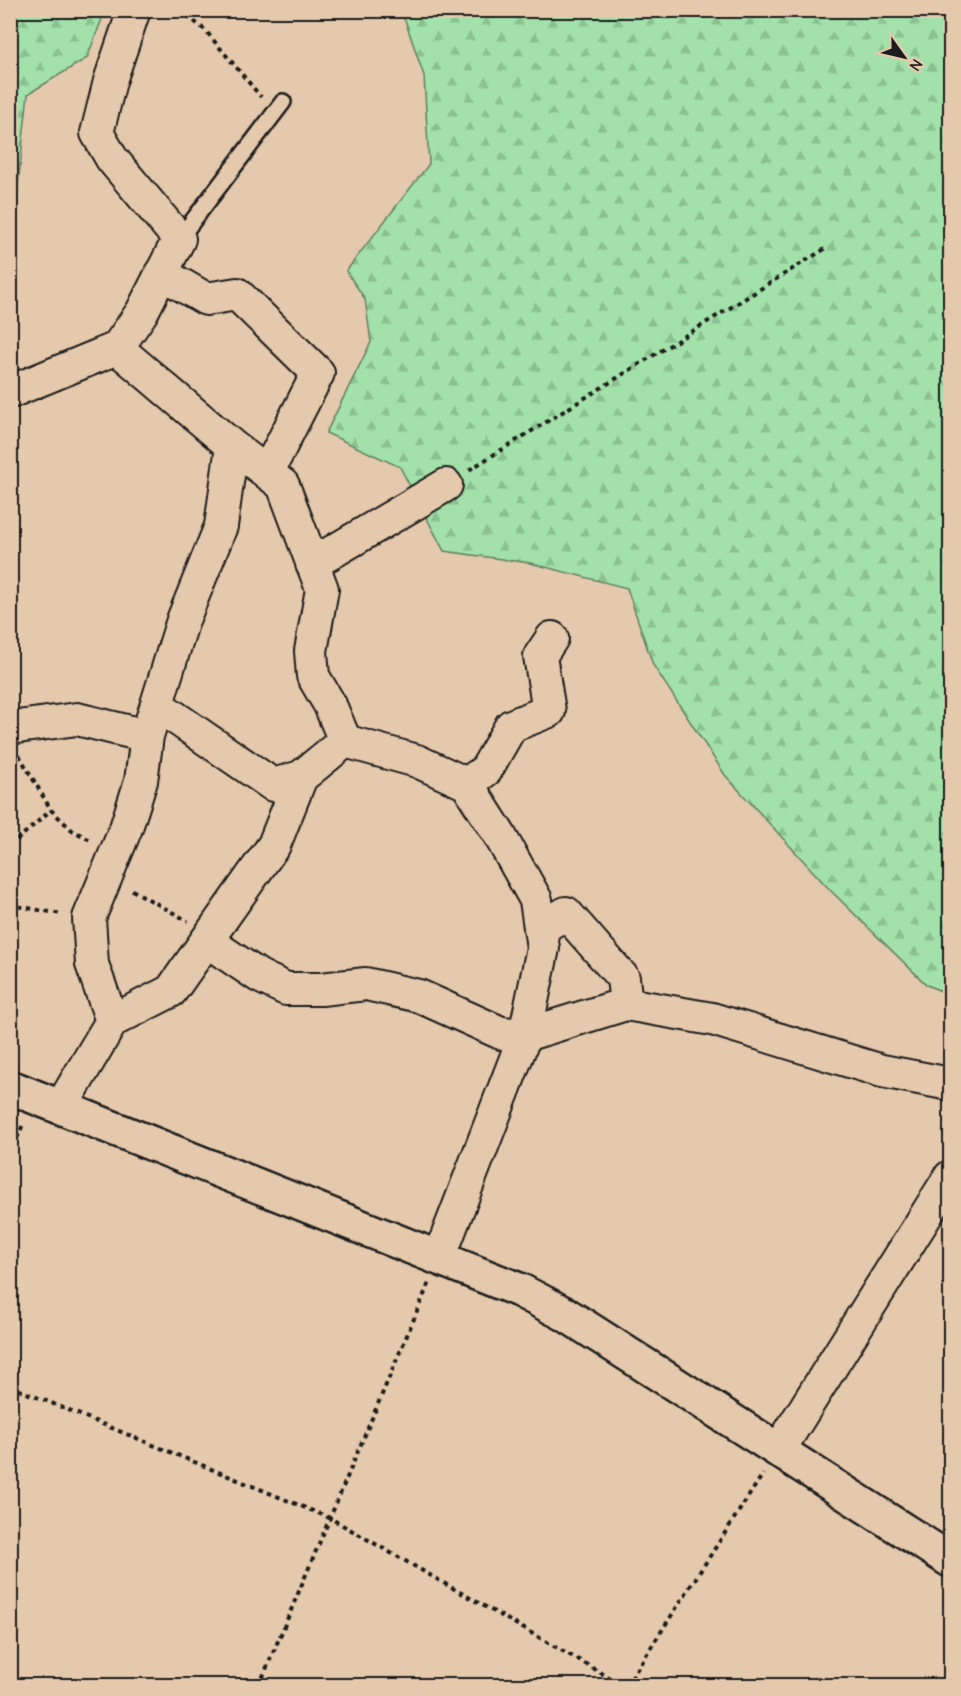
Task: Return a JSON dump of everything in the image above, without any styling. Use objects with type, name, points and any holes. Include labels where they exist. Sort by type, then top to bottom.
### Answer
[{"type":"street","points":[[10,392],[117,348],[142,312],[179,239],[112,159],[97,133],[110,81],[134,10]]},
{"type":"street","points":[[161,273],[206,299],[237,294],[318,373],[267,472]]},
{"type":"street","points":[[117,348],[232,446],[283,485],[322,589],[311,651],[313,676],[330,705],[345,741]]},
{"type":"street","points":[[112,1021],[92,964],[89,918],[126,828],[141,781],[147,735],[183,620],[221,526],[232,446]]},
{"type":"street","points":[[312,564],[446,485]]},
{"type":"street","points":[[467,784],[486,770],[511,726],[549,711],[540,656],[552,638]]},
{"type":"street","points":[[158,705],[273,785],[301,777],[345,741]]},
{"type":"street","points":[[14,741],[77,719],[147,735]]},
{"type":"street","points":[[345,741],[417,761],[467,784],[499,834],[536,900],[543,948],[525,1035],[439,1258]]},
{"type":"street","points":[[60,1107],[112,1021],[171,991],[274,845],[301,777]]},
{"type":"street","points":[[540,929],[566,913],[623,978],[626,1004]]},
{"type":"street","points":[[207,941],[259,976],[286,989],[321,989],[366,984],[419,996],[501,1033],[525,1035],[626,1004],[712,1019],[882,1071],[951,1084]]},
{"type":"street","points":[[10,1087],[519,1290],[565,1314],[951,1560]]},
{"type":"street","points":[[778,1450],[951,1177]]},
{"type":"lane","points":[[179,239],[279,107]]},
{"type":"path","points":[[180,10],[205,30],[279,107]]},
{"type":"path","points":[[446,485],[828,247]]},
{"type":"path","points":[[14,741],[51,810],[141,894],[194,924],[207,941]]},
{"type":"path","points":[[10,846],[51,810]]},
{"type":"path","points":[[10,905],[89,918]]},
{"type":"path","points":[[260,1686],[439,1258]]},
{"type":"path","points":[[10,1386],[330,1518],[625,1686],[778,1450]]},
{"type":"green space","points":[[11,10],[105,11],[87,58],[28,94],[11,249]]},
{"type":"green space","points":[[393,11],[950,11],[950,995],[927,985],[831,891],[725,775],[653,665],[627,588],[530,563],[444,551],[400,467],[326,433],[371,342],[365,299],[346,271],[429,164],[424,76],[405,20]]}]
